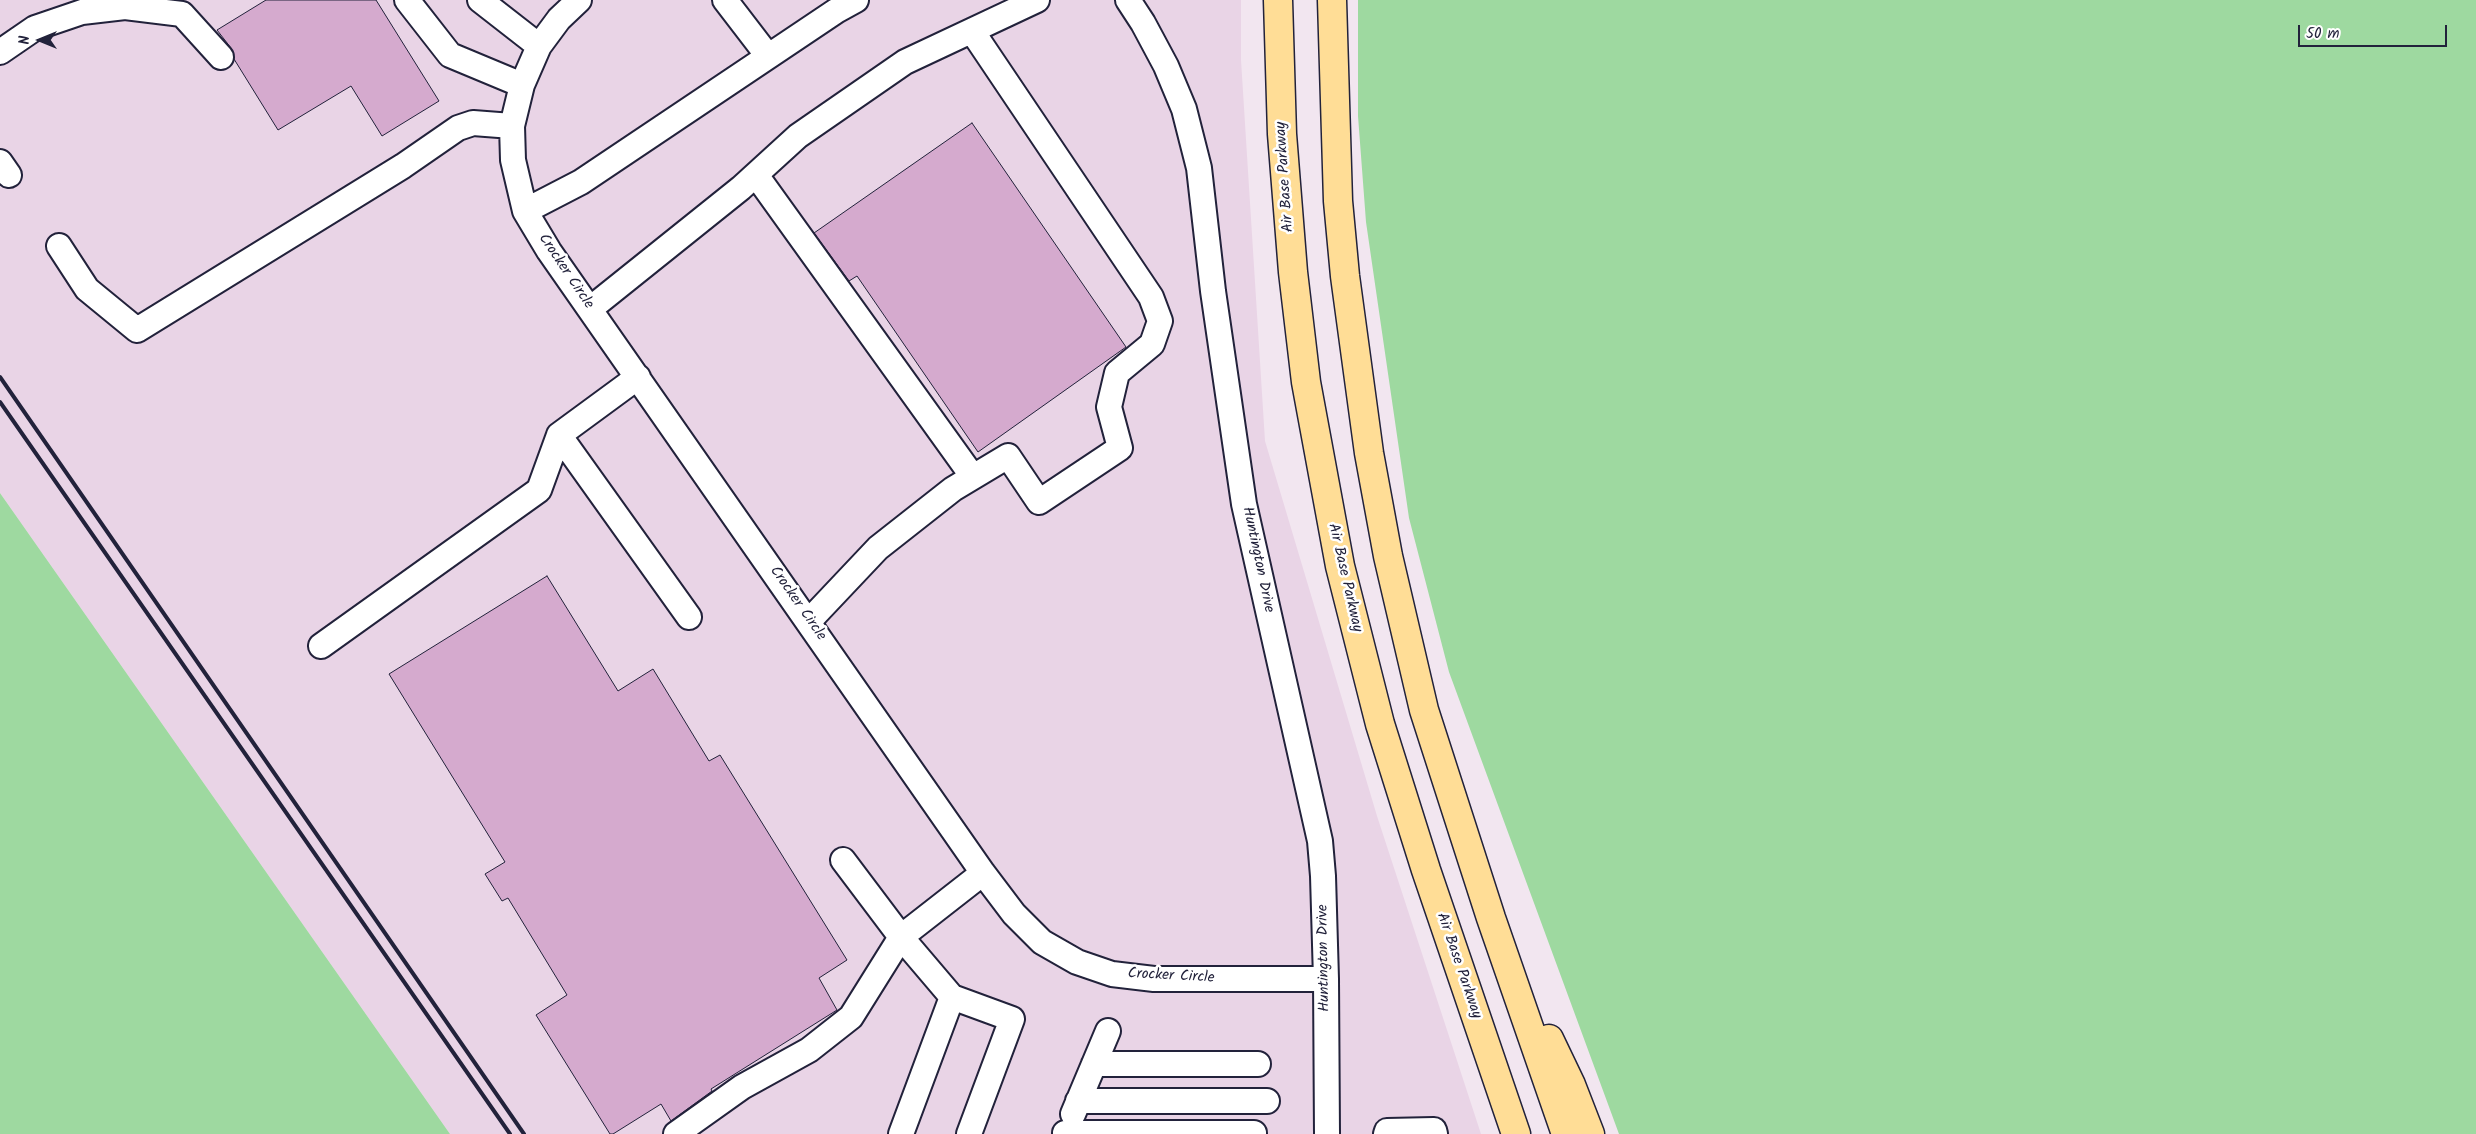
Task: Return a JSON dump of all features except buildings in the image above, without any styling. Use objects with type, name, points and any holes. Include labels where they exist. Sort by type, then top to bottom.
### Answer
[{"type":"main road","name":"Air Base Parkway","points":[[1278,0],[1286,202],[1306,382],[1340,566],[1380,724],[1452,948],[1516,1134]]},
{"type":"main road","points":[[1332,0],[1339,211],[1347,295],[1369,453],[1388,556],[1424,710],[1491,918],[1566,1134]]},
{"type":"main road","points":[[1491,918],[1571,1085],[1590,1134]]},
{"type":"main road","points":[[1452,948],[1479,1077],[1498,1134]]},
{"type":"street","points":[[407,0],[450,55],[522,85]]},
{"type":"street","points":[[480,0],[539,46]]},
{"type":"street","name":"Crocker Circle","points":[[579,0],[559,19],[539,46],[522,85],[512,126],[513,160],[525,211],[549,250],[590,309],[983,873],[1014,914],[1042,942],[1077,962],[1112,974],[1154,980],[1326,979]]},
{"type":"street","points":[[724,0],[768,56]]},
{"type":"street","points":[[525,211],[581,182],[768,56],[856,0]]},
{"type":"street","points":[[590,309],[756,175],[798,136],[905,62],[1037,0]]},
{"type":"street","name":"Huntington Drive","points":[[1128,0],[1143,23],[1166,66],[1184,109],[1199,168],[1214,301],[1244,504],[1320,841],[1326,979],[1327,1134]]},
{"type":"street","points":[[0,52],[35,28],[74,14],[125,8],[182,14],[222,57]]},
{"type":"street","points":[[809,621],[878,548],[953,489],[1008,456],[1039,502],[1120,448],[1109,407],[1117,373],[1152,344],[1160,321],[1152,297],[972,31]]},
{"type":"street","points":[[59,246],[87,289],[137,330],[386,176],[458,128],[472,123],[512,126]]},
{"type":"street","points":[[756,175],[973,477]]},
{"type":"street","points":[[320,646],[539,490],[559,435],[638,377]]},
{"type":"street","points":[[559,435],[690,617]]},
{"type":"street","points":[[844,860],[901,937],[952,997],[1012,1019],[969,1134]]},
{"type":"street","points":[[676,1134],[742,1087],[809,1050],[851,1016],[901,937],[983,873]]},
{"type":"street","points":[[901,1134],[952,997]]},
{"type":"street","points":[[1108,1031],[1064,1134],[1254,1134]]},
{"type":"street","points":[[1094,1064],[1258,1064]]},
{"type":"street","points":[[1078,1101],[1267,1101]]},
{"type":"street","points":[[1386,1134],[1387,1131],[1434,1130],[1435,1134]]},
{"type":"shaded area","points":[[0,0],[1241,0],[1241,60],[1265,441],[1377,816],[1481,1134],[450,1134],[0,493]]},
{"type":"green space","points":[[1358,0],[2476,0],[2476,1134],[1619,1134],[1449,672],[1409,518],[1366,222],[1358,116]]},
{"type":"green space","points":[[0,493],[450,1134],[0,1134]]},
{"type":"railway","points":[[0,377],[524,1134]]},
{"type":"railway","points":[[0,402],[510,1134]]}]
